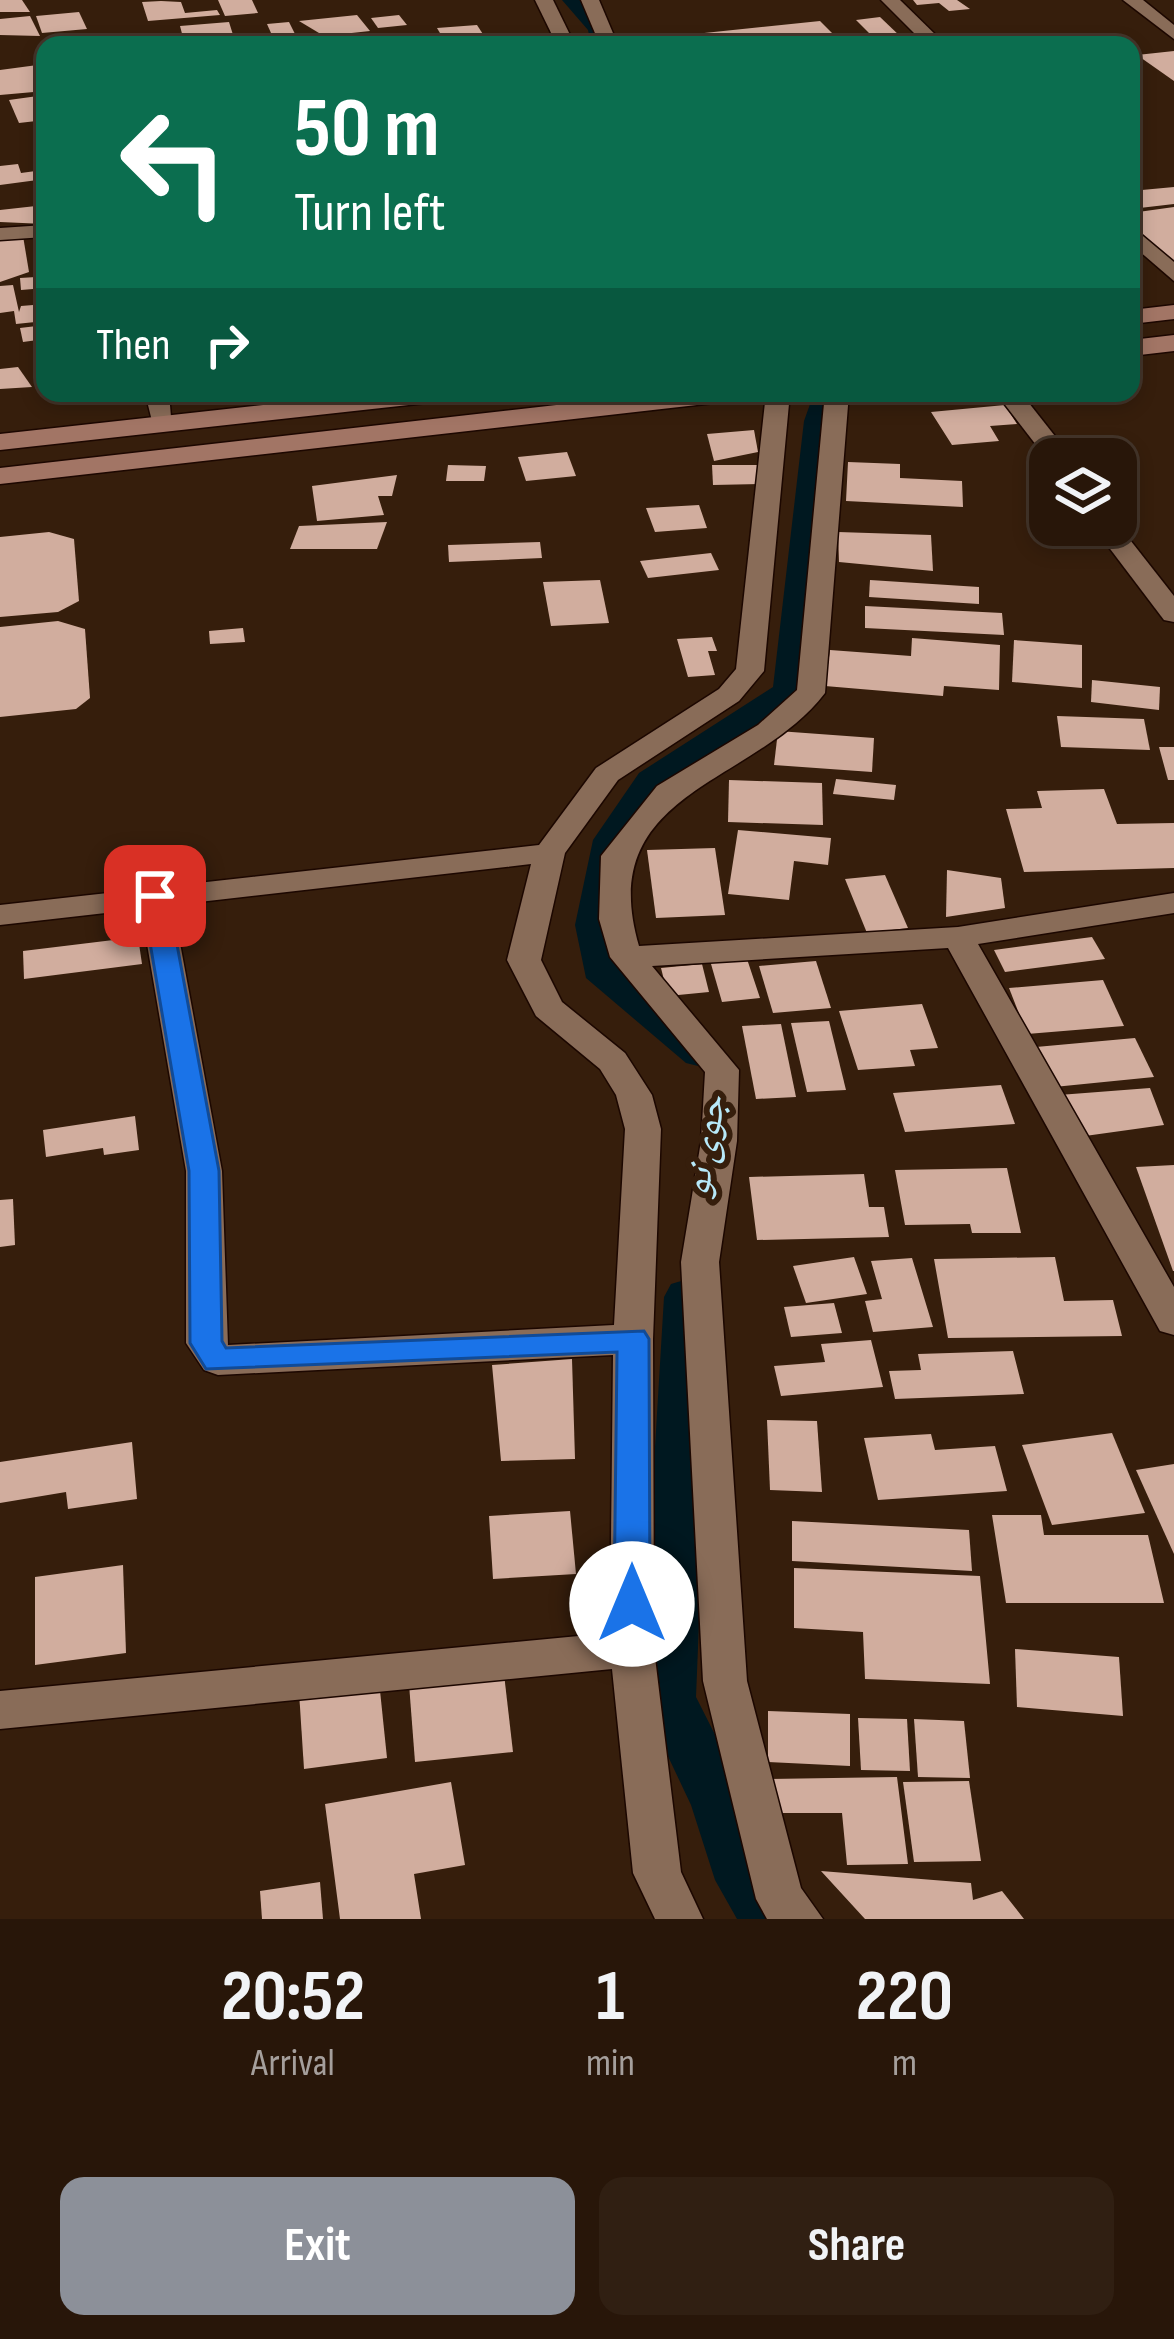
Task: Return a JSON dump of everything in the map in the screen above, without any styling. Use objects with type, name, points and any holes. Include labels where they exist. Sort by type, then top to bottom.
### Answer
[{"type":"main road","points":[[1140,316],[1174,312]]},
{"type":"main road","points":[[1140,347],[1174,343]]},
{"type":"main road","points":[[0,442],[363,402]]},
{"type":"main road","points":[[0,476],[654,402]]},
{"type":"street","points":[[544,0],[562,36]]},
{"type":"street","points":[[590,0],[604,36]]},
{"type":"street","points":[[890,0],[928,36]]},
{"type":"street","points":[[1132,0],[1174,34]]},
{"type":"street","points":[[0,234],[36,232]]},
{"type":"street","points":[[1140,241],[1174,274]]},
{"type":"street","points":[[159,402],[163,424]]},
{"type":"street","points":[[679,1919],[657,1874],[632,1649],[633,1339],[643,1129],[634,1095],[613,1061],[548,1008],[524,961],[549,853],[608,774],[729,695],[750,671],[777,402]]},
{"type":"street","points":[[799,1919],[780,1899],[725,1681],[700,1262],[719,1141],[722,1070],[626,957],[615,919],[616,856],[668,792],[768,731],[811,693],[836,402]]},
{"type":"street","points":[[1015,402],[1043,438]]},
{"type":"street","points":[[1121,546],[1174,614]]},
{"type":"street","points":[[0,915],[549,853]]},
{"type":"street","points":[[155,896],[204,1171],[206,1343],[218,1360],[633,1339]]},
{"type":"street","points":[[626,957],[958,937],[1174,903]]},
{"type":"street","points":[[958,937],[1174,1321]]},
{"type":"street","points":[[0,1710],[632,1649]]},
{"type":"building","points":[[0,0],[22,0],[30,12],[0,12]]},
{"type":"building","points":[[218,0],[252,0],[258,13],[225,16]]},
{"type":"building","points":[[913,0],[957,0],[970,9],[949,11],[939,3],[917,5]]},
{"type":"building","points":[[142,2],[181,2],[185,13],[217,10],[220,15],[148,21]]},
{"type":"building","points":[[79,12],[87,29],[42,33],[36,16]]},
{"type":"building","points":[[357,15],[370,31],[324,36],[299,21]]},
{"type":"building","points":[[399,15],[407,25],[378,28],[371,18]]},
{"type":"building","points":[[30,16],[40,36],[0,35],[0,19]]},
{"type":"building","points":[[880,17],[900,36],[872,36],[856,20]]},
{"type":"building","points":[[820,21],[835,36],[676,36]]},
{"type":"building","points":[[229,22],[233,36],[183,36],[180,26]]},
{"type":"building","points":[[289,22],[296,36],[272,36],[267,24]]},
{"type":"building","points":[[477,25],[484,36],[442,36],[437,28]]},
{"type":"building","points":[[1174,51],[1174,81],[1140,57]]},
{"type":"building","points":[[36,65],[36,92],[0,95],[0,70]]},
{"type":"building","points":[[36,96],[36,121],[19,123],[9,100]]},
{"type":"building","points":[[18,164],[21,173],[36,171],[36,180],[0,185],[0,166]]},
{"type":"building","points":[[1174,187],[1174,204],[1140,208],[1140,190]]},
{"type":"building","points":[[36,206],[36,224],[0,222],[0,210]]},
{"type":"building","points":[[1174,207],[1174,263],[1140,232],[1140,212]]},
{"type":"building","points":[[23,236],[29,272],[0,282],[0,238]]},
{"type":"building","points":[[36,277],[36,289],[21,290],[20,278]]},
{"type":"building","points":[[13,285],[19,312],[21,306],[36,305],[36,322],[16,324],[14,311],[0,313],[0,286]]},
{"type":"building","points":[[36,326],[36,340],[23,342],[20,328]]},
{"type":"building","points":[[18,367],[32,387],[0,389],[0,369]]},
{"type":"building","points":[[1005,405],[1017,424],[990,426],[999,441],[952,445],[931,412]]},
{"type":"building","points":[[754,430],[758,452],[714,461],[707,434]]},
{"type":"building","points":[[567,452],[576,476],[526,481],[518,457]]},
{"type":"building","points":[[848,462],[900,464],[900,478],[962,481],[963,507],[846,501]]},
{"type":"building","points":[[448,465],[486,466],[484,481],[446,481]]},
{"type":"building","points":[[712,465],[760,465],[760,484],[713,485]]},
{"type":"building","points":[[397,475],[392,496],[378,496],[384,515],[317,521],[312,486]]},
{"type":"building","points":[[699,505],[707,528],[655,532],[646,508]]},
{"type":"building","points":[[387,522],[377,549],[290,549],[299,526]]},
{"type":"building","points":[[49,532],[74,539],[79,601],[58,612],[0,617],[0,537]]},
{"type":"building","points":[[838,532],[931,535],[933,571],[839,562]]},
{"type":"building","points":[[540,542],[542,558],[449,562],[448,545]]},
{"type":"building","points":[[711,553],[719,570],[648,578],[640,561]]},
{"type":"building","points":[[600,580],[609,623],[551,626],[543,582]]},
{"type":"building","points":[[870,580],[979,587],[979,604],[869,597]]},
{"type":"building","points":[[865,606],[1002,613],[1004,635],[865,628]]},
{"type":"building","points":[[58,621],[85,629],[90,698],[76,709],[0,717],[0,627]]},
{"type":"building","points":[[243,628],[245,642],[210,644],[209,631]]},
{"type":"building","points":[[712,637],[717,651],[708,651],[715,675],[688,677],[677,639]]},
{"type":"building","points":[[912,638],[1000,645],[999,690],[944,686],[943,696],[825,686],[830,650],[911,656]]},
{"type":"building","points":[[1014,640],[1082,645],[1082,688],[1012,682]]},
{"type":"building","points":[[1092,680],[1160,687],[1159,710],[1091,702]]},
{"type":"building","points":[[1057,716],[1144,719],[1150,750],[1061,747]]},
{"type":"building","points":[[778,731],[874,738],[872,772],[774,765]]},
{"type":"building","points":[[1159,747],[1174,747],[1174,780],[1168,780]]},
{"type":"building","points":[[836,779],[896,785],[894,800],[833,794]]},
{"type":"building","points":[[729,780],[822,783],[823,825],[728,822]]},
{"type":"building","points":[[1104,789],[1117,824],[1174,823],[1174,868],[1024,872],[1006,809],[1042,808],[1037,791]]},
{"type":"building","points":[[738,830],[831,838],[828,865],[794,861],[789,900],[728,894]]},
{"type":"building","points":[[715,848],[725,915],[656,918],[647,850]]},
{"type":"building","points":[[947,870],[1001,878],[1005,908],[946,917]]},
{"type":"building","points":[[885,875],[908,928],[867,933],[845,879]]},
{"type":"building","points":[[138,937],[142,964],[24,979],[23,951]]},
{"type":"building","points":[[1092,937],[1105,959],[1005,972],[994,950]]},
{"type":"building","points":[[745,953],[760,998],[722,1002],[709,957]]},
{"type":"building","points":[[816,961],[831,1008],[773,1013],[759,966]]},
{"type":"building","points":[[702,964],[709,992],[668,996],[661,968]]},
{"type":"building","points":[[1103,980],[1124,1026],[1027,1034],[1009,988]]},
{"type":"building","points":[[922,1004],[938,1048],[910,1050],[915,1066],[858,1070],[839,1011]]},
{"type":"building","points":[[829,1021],[846,1090],[807,1092],[791,1023]]},
{"type":"building","points":[[781,1024],[796,1097],[756,1099],[742,1026]]},
{"type":"building","points":[[1135,1038],[1154,1077],[1054,1087],[1036,1047]]},
{"type":"building","points":[[1001,1085],[1015,1124],[905,1132],[893,1093]]},
{"type":"building","points":[[1150,1088],[1164,1125],[1085,1136],[1059,1095]]},
{"type":"building","points":[[135,1116],[139,1150],[104,1155],[103,1148],[46,1157],[43,1130]]},
{"type":"building","points":[[1174,1165],[1174,1271],[1173,1271],[1136,1167]]},
{"type":"building","points":[[1007,1168],[1021,1233],[972,1233],[970,1224],[905,1225],[895,1170]]},
{"type":"building","points":[[864,1174],[869,1207],[884,1207],[889,1237],[757,1240],[749,1177]]},
{"type":"building","points":[[13,1199],[15,1245],[0,1247],[0,1200]]},
{"type":"building","points":[[854,1257],[867,1294],[806,1303],[793,1266]]},
{"type":"building","points":[[1055,1257],[1064,1301],[1113,1300],[1122,1336],[948,1338],[934,1259]]},
{"type":"building","points":[[912,1258],[933,1327],[873,1332],[865,1301],[882,1299],[871,1261]]},
{"type":"building","points":[[834,1303],[842,1333],[791,1337],[784,1307]]},
{"type":"building","points":[[871,1340],[883,1387],[781,1396],[774,1366],[825,1362],[821,1344]]},
{"type":"building","points":[[1013,1351],[1024,1394],[895,1399],[889,1371],[921,1370],[918,1354]]},
{"type":"building","points":[[572,1359],[575,1459],[501,1461],[492,1365]]},
{"type":"building","points":[[767,1420],[817,1421],[822,1492],[770,1490]]},
{"type":"building","points":[[1112,1433],[1145,1513],[1052,1525],[1022,1445]]},
{"type":"building","points":[[931,1434],[935,1450],[995,1446],[1007,1491],[878,1500],[864,1438]]},
{"type":"building","points":[[132,1442],[137,1499],[68,1509],[66,1492],[0,1503],[0,1462]]},
{"type":"building","points":[[1174,1464],[1174,1554],[1136,1470]]},
{"type":"building","points":[[570,1511],[576,1574],[493,1579],[489,1516]]},
{"type":"building","points":[[992,1515],[1041,1515],[1044,1535],[1148,1535],[1164,1603],[1006,1603]]},
{"type":"building","points":[[792,1521],[969,1530],[972,1571],[792,1561]]},
{"type":"building","points":[[123,1565],[126,1653],[35,1665],[35,1577]]},
{"type":"building","points":[[794,1568],[980,1576],[990,1684],[865,1679],[863,1632],[794,1628]]},
{"type":"building","points":[[1015,1649],[1119,1657],[1123,1716],[1017,1707]]},
{"type":"building","points":[[504,1674],[513,1752],[415,1762],[409,1684]]},
{"type":"building","points":[[379,1681],[387,1758],[304,1769],[299,1692]]},
{"type":"building","points":[[768,1711],[850,1714],[850,1766],[768,1762]]},
{"type":"building","points":[[858,1718],[907,1719],[910,1771],[861,1770]]},
{"type":"building","points":[[914,1719],[964,1721],[970,1778],[918,1777]]},
{"type":"building","points":[[897,1777],[908,1864],[847,1865],[842,1813],[772,1813],[769,1779]]},
{"type":"building","points":[[969,1781],[981,1861],[914,1862],[903,1782]]},
{"type":"building","points":[[451,1782],[465,1865],[414,1874],[421,1919],[340,1919],[325,1804]]},
{"type":"building","points":[[821,1871],[971,1883],[973,1900],[1002,1891],[1024,1919],[865,1919]]},
{"type":"building","points":[[320,1882],[323,1919],[262,1919],[260,1891]]},
{"type":"waterway","points":[[573,0],[601,36]]},
{"type":"waterway","name":"جوی نو","points":[[702,1053],[607,978],[596,925],[613,840],[653,781],[791,692],[820,421],[826,402]]},
{"type":"waterway","name":"جوی نو","points":[[688,1297],[668,1697],[720,1804],[745,1880],[772,1919]]},
{"type":"route","points":[[155,896],[204,1171],[206,1343],[218,1360],[244,1360],[633,1339],[632,1604]]}]
